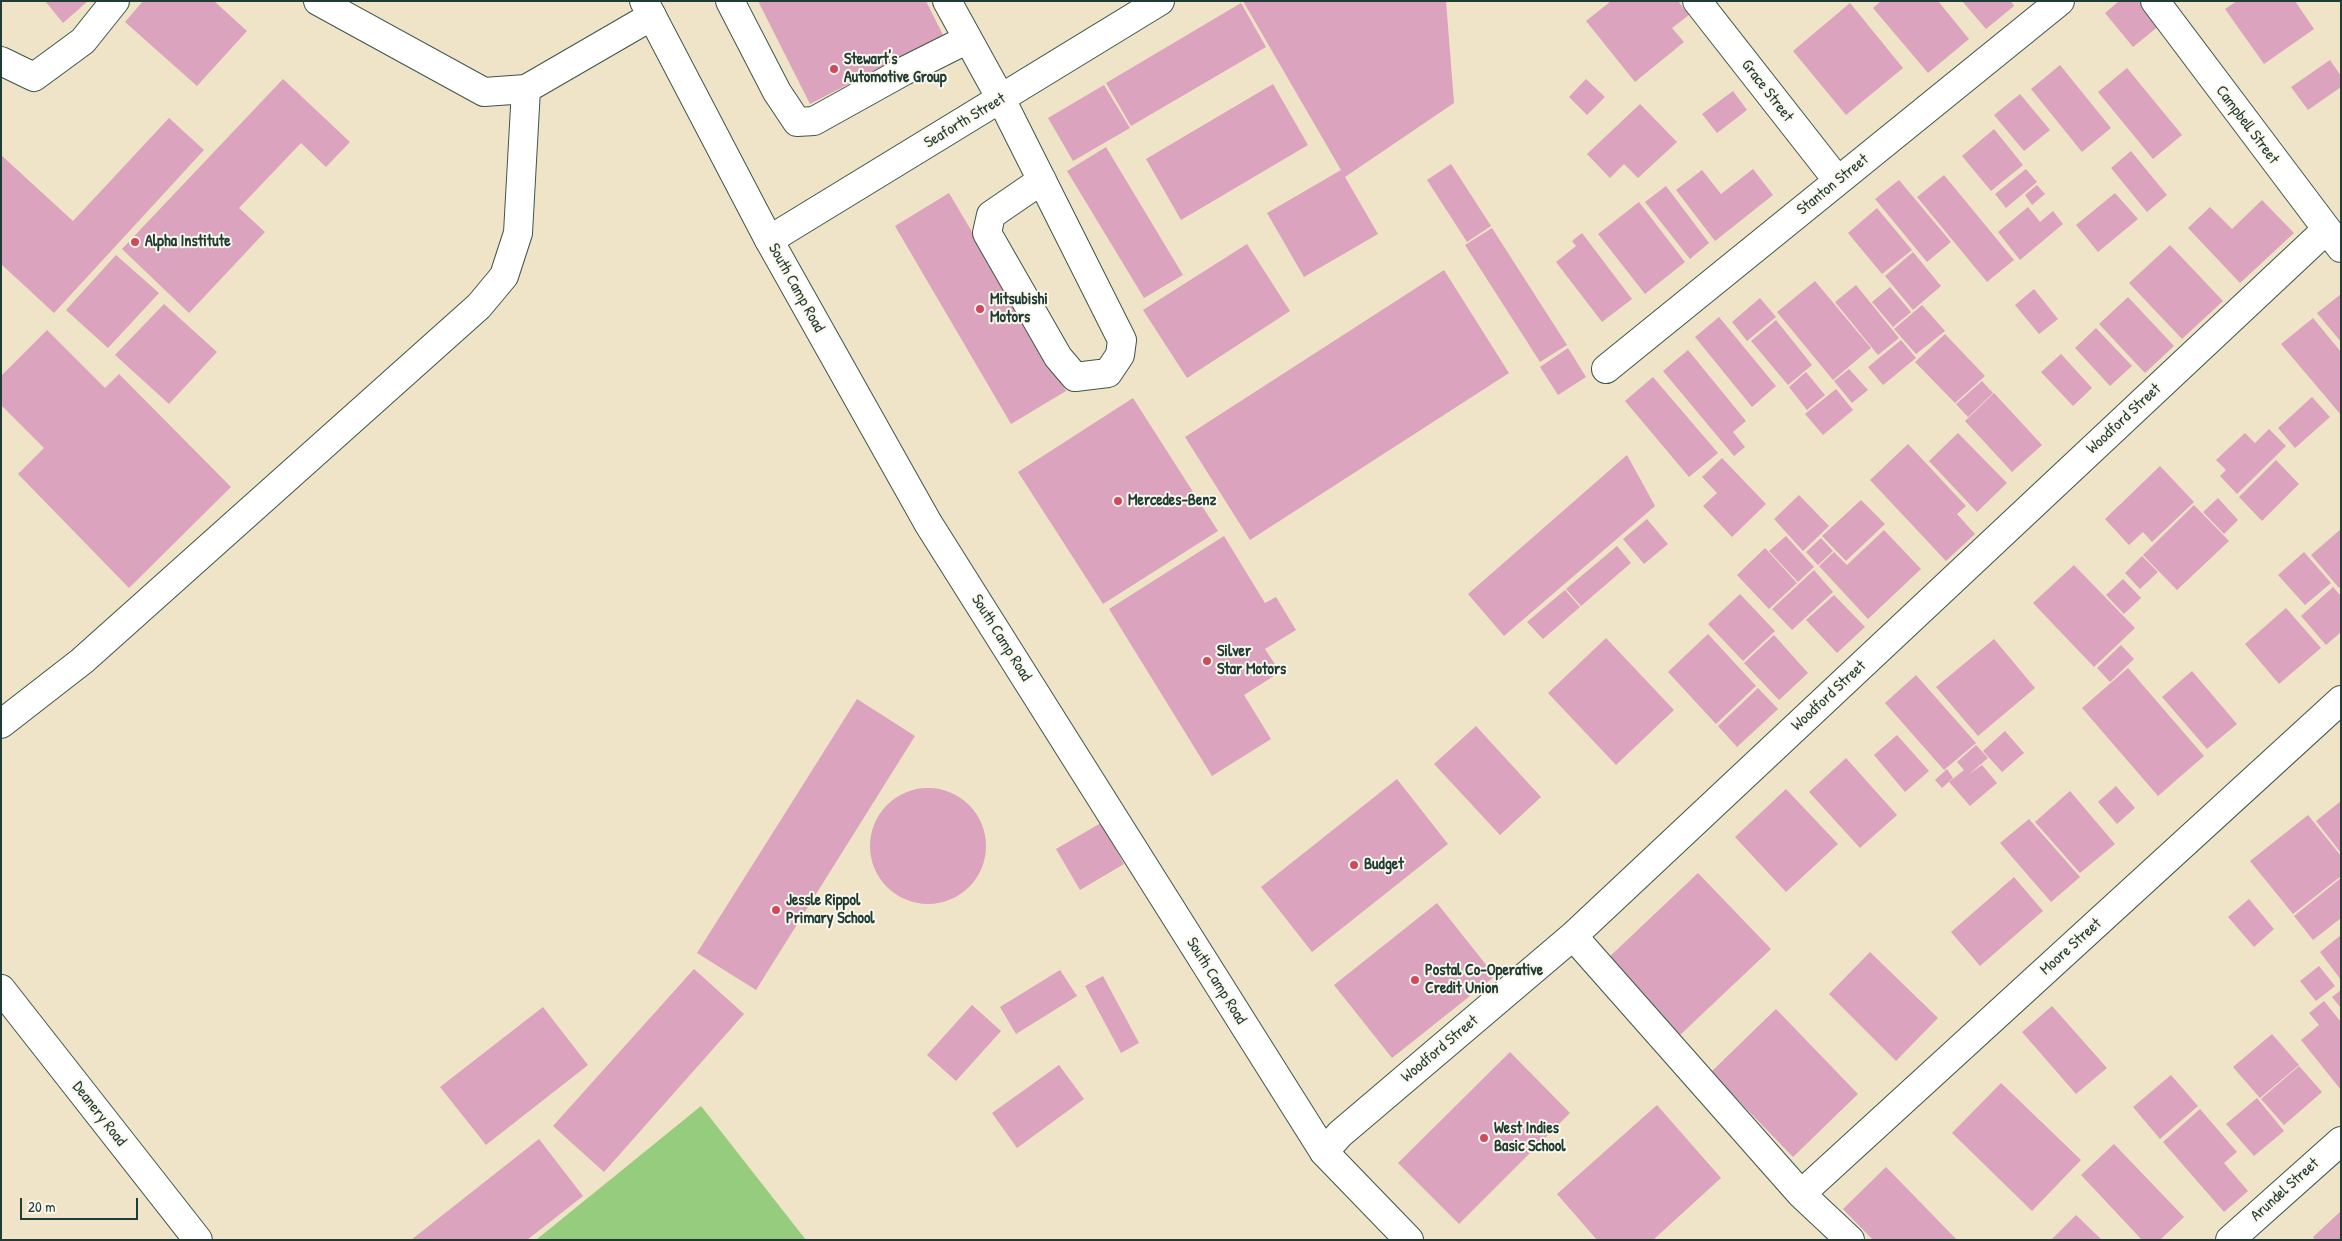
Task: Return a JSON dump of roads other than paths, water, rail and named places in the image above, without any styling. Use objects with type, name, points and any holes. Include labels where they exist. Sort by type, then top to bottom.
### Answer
[{"type":"street","points":[[1,61],[34,77],[82,41],[115,1]]},
{"type":"street","points":[[318,1],[484,92],[526,89],[648,9]]},
{"type":"street","points":[[730,1],[777,92],[797,122],[814,121],[904,71],[968,39]]},
{"type":"street","points":[[947,1],[1001,99],[1042,180],[1122,340],[1120,354],[1108,373],[1075,377],[1058,357],[987,234],[991,215],[1042,180]]},
{"type":"street","name":"Seaforth Street","points":[[770,240],[1160,1]]},
{"type":"street","name":"Grace Street","points":[[1697,1],[1838,181]]},
{"type":"street","name":"Stanton Street","points":[[1606,369],[2060,1]]},
{"type":"street","name":"Campbell Street","points":[[2155,1],[2333,239]]},
{"type":"street","name":"South Camp Road","points":[[648,9],[770,240],[928,523],[1324,1152],[1409,1240]]},
{"type":"street","points":[[1,724],[82,661],[479,306],[504,276],[518,233],[526,89]]},
{"type":"street","name":"Woodford Street","points":[[1324,1152],[1340,1134],[1573,936],[2333,239]]},
{"type":"street","name":"Moore Street","points":[[1802,1194],[2341,700]]},
{"type":"street","points":[[1573,936],[1802,1194],[1850,1240]]},
{"type":"street","name":"Deanery Road","points":[[1,989],[198,1240]]},
{"type":"street","name":"Arundel Street","points":[[2230,1240],[2341,1141]]},
{"type":"place","name":"Stewart's Automotive Group","points":[[834,69]]},
{"type":"place","name":"Alpha Institute","points":[[135,242]]},
{"type":"place","name":"Mitsubishi Motors","points":[[980,309]]},
{"type":"place","name":"Mercedes-Benz","points":[[1118,501]]},
{"type":"place","name":"Silver Star Motors","points":[[1207,661]]},
{"type":"place","name":"Budget","points":[[1354,865]]},
{"type":"place","name":"Jessle Rippol Primary School","points":[[776,910]]},
{"type":"place","name":"Postal Co-Operative Credit Union","points":[[1415,980]]},
{"type":"place","name":"West Indies Basic School","points":[[1484,1138]]}]
